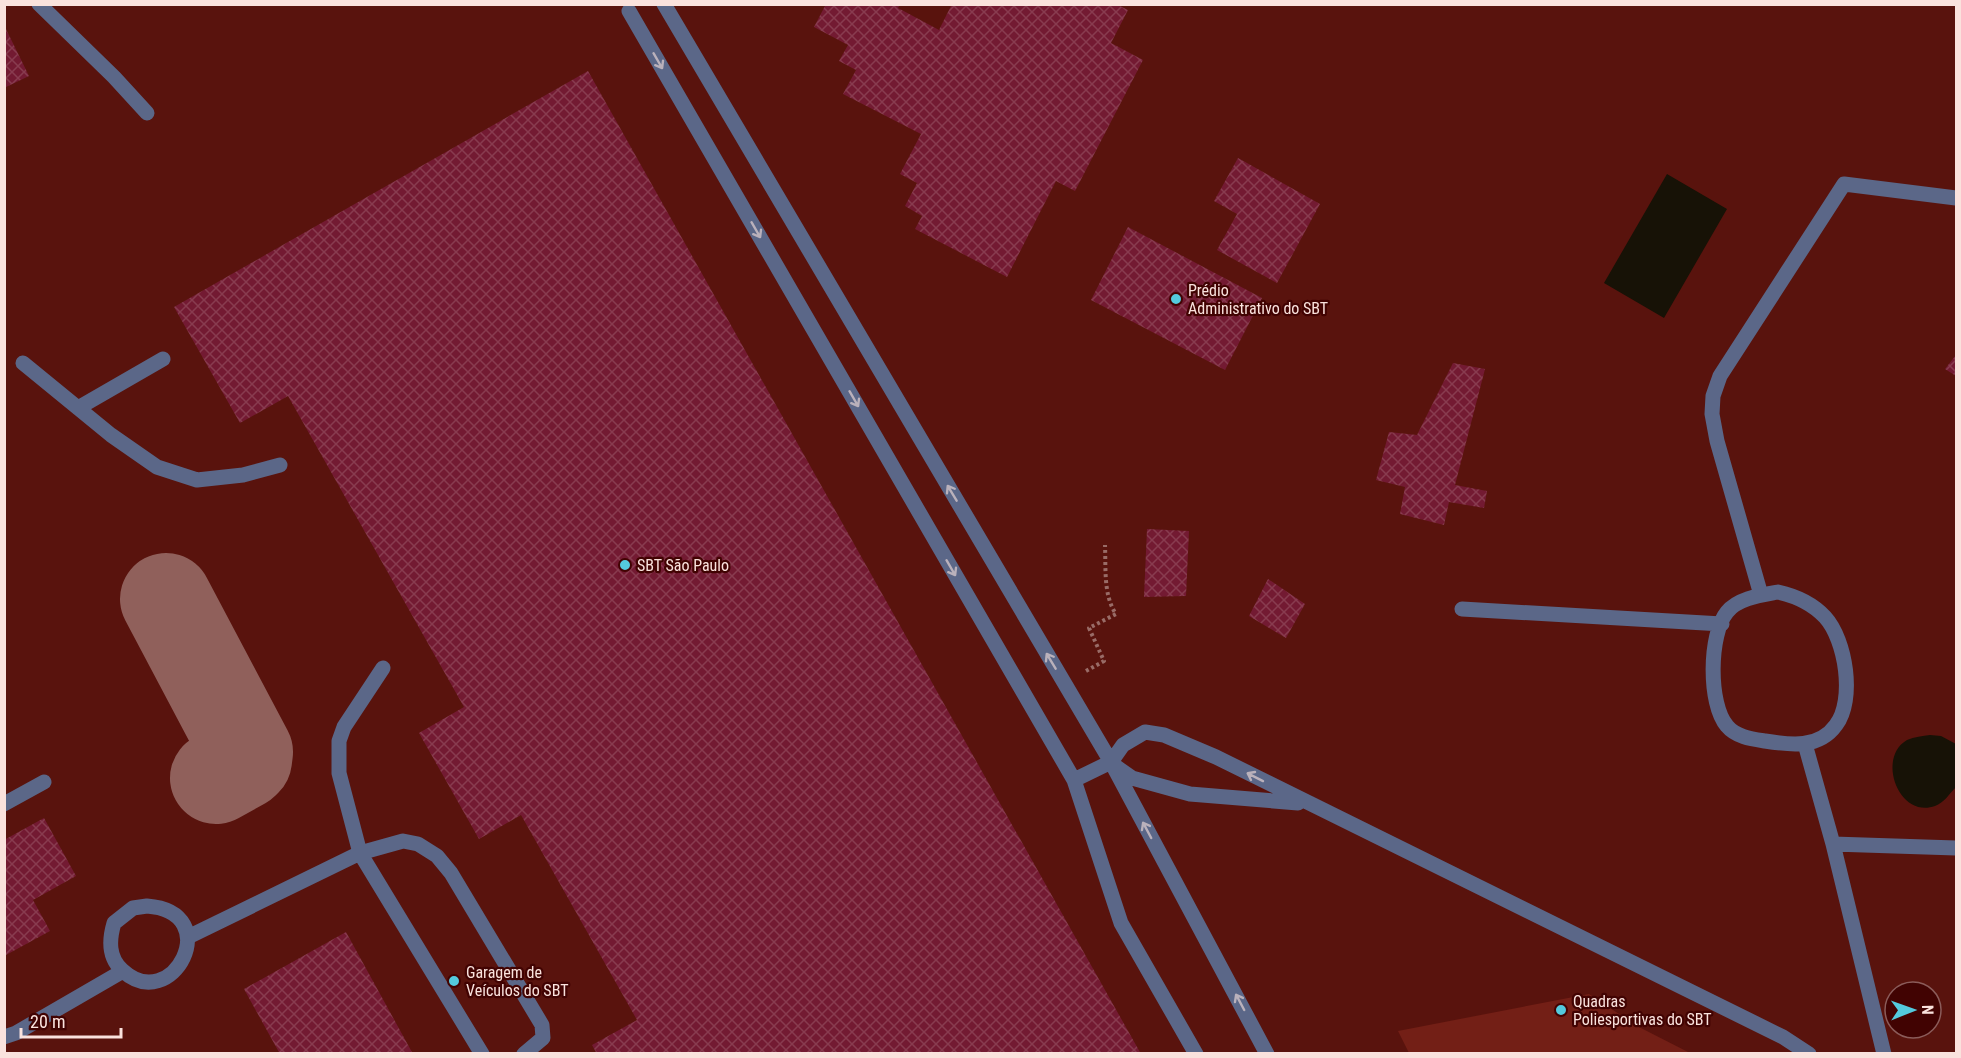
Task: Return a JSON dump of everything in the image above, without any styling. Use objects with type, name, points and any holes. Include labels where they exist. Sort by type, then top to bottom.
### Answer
[{"type":"lane","points":[[39,4],[114,77],[147,113]]},
{"type":"lane","points":[[663,4],[1110,762],[1267,1053]]},
{"type":"lane","points":[[628,11],[1074,780],[1121,923],[1196,1053]]},
{"type":"lane","points":[[1761,595],[1717,441],[1712,414],[1713,396],[1720,376],[1844,184],[1956,198]]},
{"type":"lane","points":[[78,408],[163,359]]},
{"type":"lane","points":[[23,363],[111,435],[158,467],[197,480],[243,476],[280,465]]},
{"type":"lane","points":[[1778,592],[1796,596],[1809,604],[1826,618],[1835,634],[1844,662],[1846,691],[1841,719],[1826,736],[1805,744],[1793,745],[1753,740],[1735,733],[1727,727],[1722,717],[1714,690],[1713,671],[1718,635],[1727,611],[1743,601],[1761,595],[1778,592]]},
{"type":"lane","points":[[1462,609],[1722,624]]},
{"type":"lane","points":[[383,668],[344,727],[339,741],[339,773],[360,853],[482,1053]]},
{"type":"lane","points":[[1074,780],[1110,762],[1123,745],[1145,732],[1164,735],[1216,757],[1307,804],[1773,1031],[1809,1053]]},
{"type":"lane","points":[[1805,744],[1833,844],[1884,1053]]},
{"type":"lane","points":[[1110,762],[1132,778],[1190,794],[1307,804]]},
{"type":"lane","points":[[4,804],[44,782]]},
{"type":"lane","points":[[188,937],[360,853],[403,841],[418,844],[436,856],[451,873],[542,1025],[543,1038],[524,1053]]},
{"type":"lane","points":[[1833,844],[1956,848]]},
{"type":"lane","points":[[147,906],[170,911],[186,925],[188,937],[182,960],[175,971],[168,978],[150,984],[127,975],[116,965],[112,956],[114,923],[133,908],[147,906]]},
{"type":"lane","points":[[4,1037],[16,1033],[123,970]]},
{"type":"path","points":[[1083,672],[1104,661],[1089,628],[1116,614],[1111,607],[1107,583],[1105,545]]},
{"type":"shaded area","points":[[5,5],[1956,5],[1956,1053],[5,1054]]},
{"type":"shaded area","points":[[1667,174],[1727,209],[1664,318],[1604,283]]},
{"type":"shaded area","points":[[1930,735],[1941,736],[1956,744],[1956,787],[1938,805],[1922,808],[1911,804],[1902,796],[1896,785],[1893,760],[1898,749],[1907,740]]},
{"type":"shaded area","name":"Quadras Poliesportivas do SBT","points":[[1589,994],[1637,1026],[1690,1053],[1409,1053],[1398,1031]]},
{"type":"building","points":[[826,4],[900,4],[898,8],[939,30],[952,4],[1116,4],[1128,10],[1111,43],[1143,60],[1075,191],[1056,181],[1007,277],[915,229],[922,216],[905,206],[917,183],[900,174],[921,134],[843,94],[856,70],[839,61],[848,45],[814,27]]},
{"type":"building","points":[[4,25],[29,76],[4,88]]},
{"type":"building","name":"SBT São Paulo","points":[[588,71],[1141,1054],[597,1054],[592,1045],[637,1020],[521,815],[479,839],[419,733],[464,707],[288,396],[240,423],[174,307]]},
{"type":"building","points":[[1238,158],[1320,204],[1277,283],[1217,250],[1237,214],[1214,201]]},
{"type":"building","name":"Prédio Administrativo do SBT","points":[[1128,227],[1262,298],[1225,370],[1091,300]]},
{"type":"building","points":[[1956,355],[1956,376],[1945,369]]},
{"type":"building","points":[[1453,363],[1485,369],[1455,485],[1487,491],[1484,508],[1449,502],[1444,525],[1400,514],[1405,487],[1376,480],[1389,432],[1417,435]]},
{"type":"building","points":[[1147,529],[1189,531],[1186,596],[1144,597]]},
{"type":"building","points":[[1268,579],[1305,604],[1286,638],[1249,616]]},
{"type":"building","points":[[44,818],[76,876],[33,900],[50,931],[6,955],[4,952],[4,840]]},
{"type":"building","points":[[346,932],[413,1054],[280,1054],[244,989]]},
{"type":"taxiway","points":[[166,599],[247,752],[243,763],[216,778]]},
{"type":"place","name":"Prédio Administrativo do SBT","points":[[1176,299]]},
{"type":"place","name":"SBT São Paulo","points":[[625,565]]},
{"type":"place","name":"Garagem de Veículos do SBT","points":[[454,981]]},
{"type":"place","name":"Quadras Poliesportivas do SBT","points":[[1561,1010]]}]
